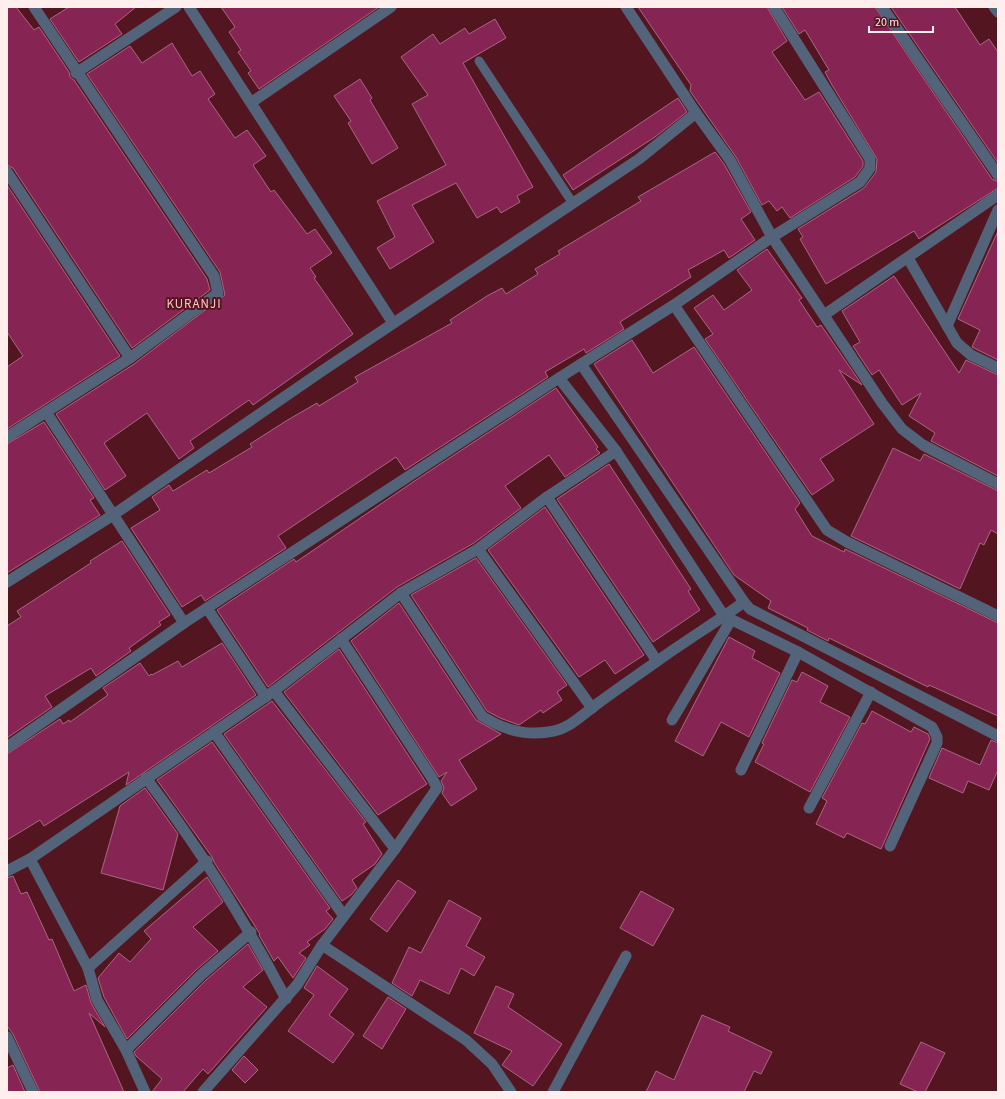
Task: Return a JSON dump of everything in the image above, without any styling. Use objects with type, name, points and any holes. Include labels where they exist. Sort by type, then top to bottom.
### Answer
[{"type":"street","points":[[7,438],[130,358],[218,293],[214,276],[76,73],[34,7]]},
{"type":"street","points":[[76,73],[176,7]]},
{"type":"street","points":[[188,7],[252,102],[393,323]]},
{"type":"street","points":[[252,102],[391,7]]},
{"type":"street","points":[[626,7],[696,113],[730,160],[772,237],[882,403],[902,429],[923,445],[998,484]]},
{"type":"street","points":[[7,748],[184,623],[559,378],[674,306],[772,237],[860,182],[870,168],[870,159],[774,7]]},
{"type":"street","points":[[882,7],[998,175]]},
{"type":"street","points":[[994,7],[998,12]]},
{"type":"street","points":[[7,582],[113,515],[393,323],[572,202],[639,159],[696,113]]},
{"type":"street","points":[[7,172],[130,358]]},
{"type":"street","points":[[824,315],[998,195]]},
{"type":"street","points":[[947,326],[998,210]]},
{"type":"street","points":[[908,258],[957,343],[971,355],[998,368]]},
{"type":"street","points":[[674,306],[827,530],[847,542],[998,614]]},
{"type":"street","points":[[581,364],[744,602],[756,612],[998,736]]},
{"type":"street","points":[[559,378],[616,451],[728,618],[798,652],[932,727],[937,736],[937,743],[890,846]]},
{"type":"street","points":[[46,412],[184,623]]},
{"type":"street","points":[[7,871],[30,859],[270,694],[402,593],[478,549],[547,497],[616,451]]},
{"type":"street","points":[[547,497],[657,661]]},
{"type":"street","points":[[478,549],[592,708]]},
{"type":"street","points":[[402,593],[482,716],[496,725],[512,731],[524,733],[548,732],[566,727],[657,661],[728,618],[744,602]]},
{"type":"street","points":[[207,608],[270,694],[396,849]]},
{"type":"street","points":[[672,720],[728,618]]},
{"type":"street","points":[[203,1092],[297,985],[322,945],[396,849],[437,788],[432,778],[341,639]]},
{"type":"street","points":[[741,770],[798,652]]},
{"type":"street","points":[[809,808],[871,692]]},
{"type":"street","points":[[214,732],[344,916]]},
{"type":"street","points":[[146,778],[207,861],[251,932],[286,999]]},
{"type":"street","points":[[30,859],[88,968],[97,1000],[126,1050],[145,1092]]},
{"type":"street","points":[[88,968],[207,861]]},
{"type":"street","points":[[126,1050],[201,975],[251,932]]},
{"type":"street","points":[[322,945],[466,1040],[492,1064],[511,1092]]},
{"type":"street","points":[[553,1092],[626,956]]},
{"type":"street","points":[[7,1037],[33,1092]]},
{"type":"lane","points":[[479,60],[572,202]]},
{"type":"building","points":[[7,7],[16,7],[34,30],[39,27],[69,72],[70,77],[74,80],[207,279],[210,290],[132,348],[13,168],[7,165]]},
{"type":"building","points":[[69,7],[136,7],[115,24],[122,34],[79,62],[50,19]]},
{"type":"building","points":[[221,7],[379,7],[259,89],[248,73],[251,71],[238,52],[241,50],[229,32],[235,27]]},
{"type":"building","points":[[638,7],[767,7],[787,41],[772,52],[805,100],[819,92],[863,161],[863,166],[855,177],[790,218],[782,207],[777,211],[769,201],[762,205],[736,157],[690,91],[691,85]]},
{"type":"building","points":[[782,7],[875,7],[992,179],[998,182],[998,188],[919,239],[914,231],[826,284],[800,239],[803,237],[798,229],[864,188],[876,172],[877,159],[832,85],[825,72],[829,70],[805,30],[799,34]]},
{"type":"building","points":[[891,7],[955,7],[980,45],[989,39],[998,52],[998,163]]},
{"type":"building","points":[[495,19],[506,38],[463,63],[533,187],[517,196],[520,202],[501,213],[497,207],[477,218],[456,183],[412,205],[434,242],[390,269],[377,248],[395,237],[377,201],[446,165],[412,104],[428,95],[401,57],[433,34],[440,44],[465,28],[469,34]]},
{"type":"building","points":[[172,43],[192,76],[200,71],[215,94],[208,99],[235,138],[247,130],[266,156],[253,165],[271,192],[274,190],[307,234],[315,229],[332,253],[310,268],[316,277],[314,278],[353,334],[253,405],[249,400],[190,441],[194,448],[179,459],[147,413],[104,443],[126,476],[105,490],[56,414],[134,364],[225,295],[220,272],[87,74],[130,46],[142,63]]},
{"type":"building","points":[[360,79],[372,98],[370,100],[398,148],[372,164],[348,123],[351,121],[334,96]]},
{"type":"building","points":[[678,98],[687,112],[655,137],[573,190],[563,175]]},
{"type":"building","points":[[715,152],[724,164],[751,212],[741,219],[755,240],[729,258],[724,250],[688,270],[691,277],[620,322],[624,329],[586,353],[584,349],[545,372],[548,377],[405,470],[396,457],[278,536],[286,548],[205,601],[201,595],[182,607],[131,528],[160,510],[152,497],[169,485],[173,491],[207,470],[209,473],[252,447],[250,444],[286,421],[317,403],[319,406],[358,382],[355,377],[452,323],[450,320],[487,296],[502,288],[506,294],[538,274],[535,269],[560,254],[558,251],[641,201],[638,197]]},
{"type":"building","points":[[7,185],[120,356],[7,429],[7,367],[23,356],[7,332]]},
{"type":"building","points":[[998,231],[998,360],[972,347],[980,330],[958,319]]},
{"type":"building","points":[[767,249],[802,298],[799,300],[817,327],[821,325],[862,385],[839,370],[874,424],[820,459],[834,480],[812,495],[705,339],[713,334],[694,308],[713,295],[724,310],[752,290],[737,270]]},
{"type":"building","points":[[894,276],[959,373],[966,360],[998,375],[998,476],[931,441],[935,433],[909,416],[921,393],[902,405],[879,370],[872,375],[853,346],[860,342],[842,311]]},
{"type":"building","points":[[632,340],[653,373],[694,347],[800,503],[795,509],[812,536],[844,552],[845,549],[998,623],[998,716],[929,685],[928,687],[829,638],[828,641],[807,630],[808,628],[768,608],[771,601],[734,575],[594,364]]},
{"type":"building","points":[[556,388],[598,447],[596,449],[600,453],[565,477],[549,455],[505,486],[521,508],[474,543],[397,587],[268,687],[217,610],[294,559],[296,562],[413,482]]},
{"type":"building","points":[[44,422],[94,498],[90,500],[100,515],[7,573],[7,444]]},
{"type":"building","points":[[893,448],[920,461],[924,454],[998,491],[998,534],[991,530],[984,545],[980,543],[960,589],[851,536]]},
{"type":"building","points":[[609,464],[691,589],[688,591],[700,610],[653,642],[557,499]]},
{"type":"building","points":[[545,507],[644,655],[615,674],[605,660],[579,677],[488,550]]},
{"type":"building","points":[[122,541],[170,615],[159,622],[161,625],[129,648],[131,651],[96,676],[91,668],[45,696],[52,707],[7,738],[7,626],[21,617],[17,611]]},
{"type":"building","points":[[476,558],[567,685],[557,692],[562,700],[543,713],[541,710],[519,725],[500,718],[487,711],[411,595]]},
{"type":"building","points":[[399,603],[476,720],[501,734],[459,760],[477,789],[451,806],[442,793],[444,788],[441,781],[447,772],[439,777],[351,641]]},
{"type":"building","points":[[729,637],[755,651],[752,658],[780,673],[749,737],[721,722],[703,756],[675,741]]},
{"type":"building","points":[[222,643],[256,695],[126,785],[129,772],[44,826],[40,820],[7,840],[7,754],[60,719],[63,724],[69,720],[70,722],[108,695],[103,688],[140,663],[149,676],[178,661],[182,667]]},
{"type":"building","points":[[339,649],[427,784],[378,815],[284,692]]},
{"type":"building","points":[[802,672],[828,686],[820,702],[850,717],[810,792],[755,762],[764,744],[762,743],[792,680],[797,682]]},
{"type":"building","points":[[272,701],[366,822],[363,824],[382,854],[375,864],[352,880],[357,888],[351,895],[342,901],[224,734]]},
{"type":"building","points":[[872,711],[911,732],[914,727],[928,734],[930,739],[881,849],[847,833],[844,838],[816,824],[827,801],[822,798],[862,723],[865,724]]},
{"type":"building","points":[[991,740],[998,743],[998,770],[989,790],[968,781],[963,793],[929,778],[942,748],[980,765]]},
{"type":"building","points":[[212,742],[330,908],[326,911],[333,919],[325,929],[307,942],[310,945],[299,953],[306,958],[293,978],[278,957],[274,961],[259,935],[260,934],[212,857],[157,780]]},
{"type":"building","points":[[145,788],[178,834],[163,890],[101,873],[120,806]]},
{"type":"building","points":[[13,876],[21,894],[27,892],[49,940],[52,939],[74,991],[86,985],[91,1003],[105,1027],[89,1013],[124,1092],[40,1092],[13,1034],[7,1026],[7,878]]},
{"type":"building","points":[[207,877],[223,902],[193,927],[218,951],[196,970],[127,1039],[104,997],[98,978],[119,953],[130,962],[151,939],[144,931]]},
{"type":"building","points":[[398,880],[416,892],[387,932],[370,919]]},
{"type":"building","points":[[641,891],[674,909],[653,946],[620,928]]},
{"type":"building","points":[[449,900],[481,918],[466,946],[485,957],[474,976],[461,968],[449,994],[420,980],[412,996],[392,983],[409,947],[421,953]]},
{"type":"building","points":[[248,944],[263,970],[243,987],[267,1007],[208,1074],[203,1069],[183,1092],[152,1092],[162,1079],[136,1056],[134,1052],[206,980]]},
{"type":"building","points":[[317,966],[348,989],[329,1015],[354,1034],[333,1063],[288,1031],[314,995],[304,988]]},
{"type":"building","points":[[496,986],[514,994],[508,1007],[562,1044],[533,1086],[502,1065],[512,1051],[474,1033]]},
{"type":"building","points":[[388,997],[406,1009],[382,1049],[363,1036]]},
{"type":"building","points":[[702,1015],[730,1027],[728,1031],[772,1052],[761,1074],[754,1071],[744,1092],[646,1092],[656,1071],[674,1080]]},
{"type":"building","points":[[921,1042],[945,1053],[925,1092],[918,1092],[900,1084]]},
{"type":"building","points":[[244,1056],[258,1070],[245,1083],[232,1070]]},
{"type":"building","points":[[13,1065],[25,1092],[7,1092],[7,1068]]},
{"type":"district","name":"KURANJI","points":[[194,303]]}]
